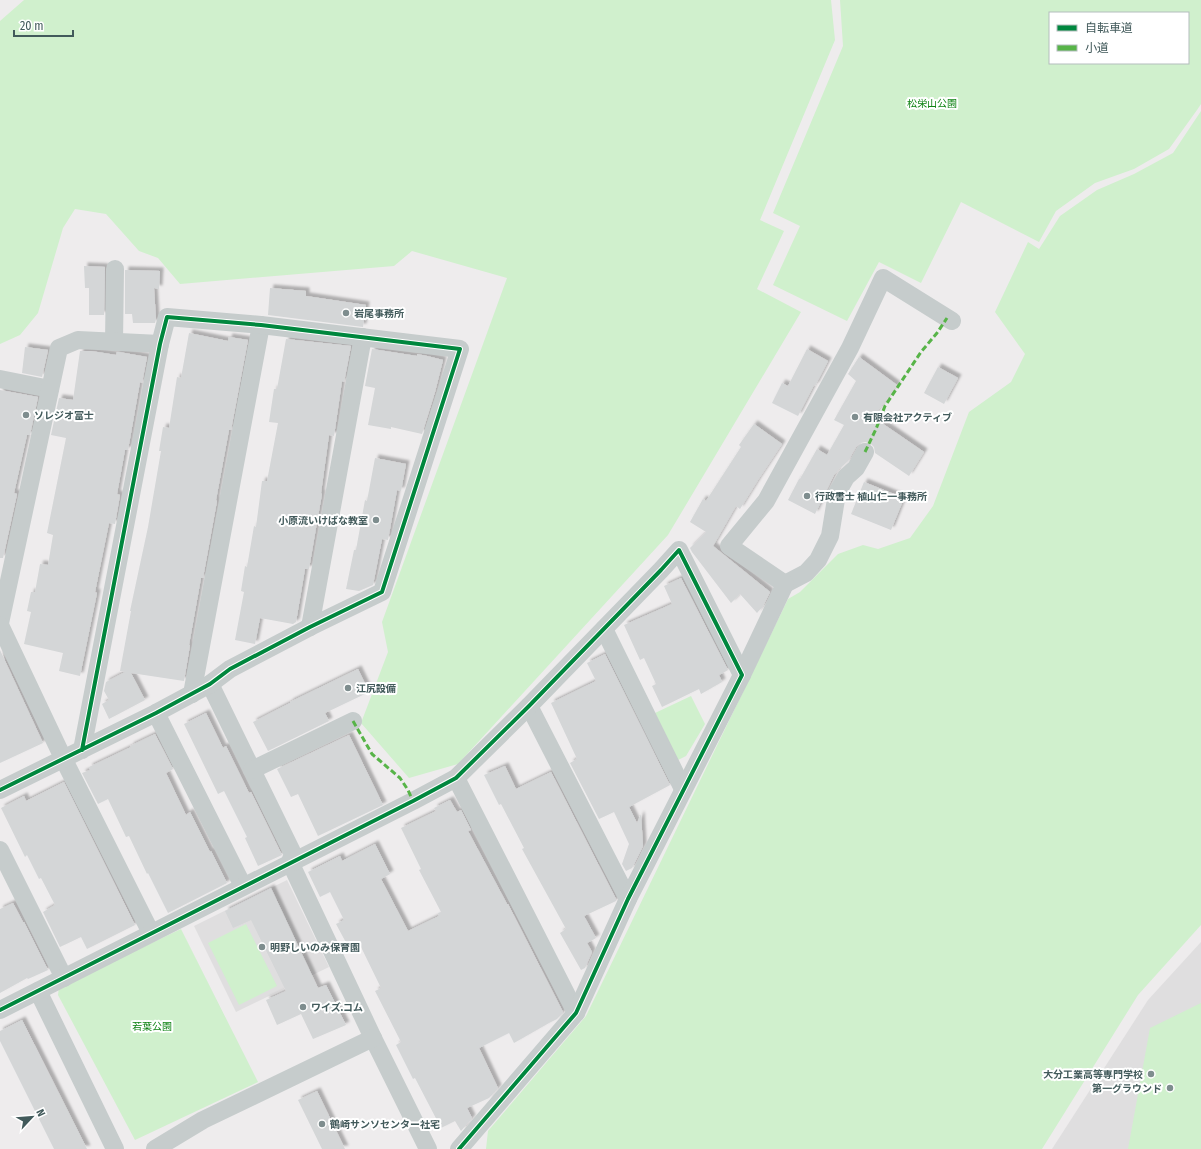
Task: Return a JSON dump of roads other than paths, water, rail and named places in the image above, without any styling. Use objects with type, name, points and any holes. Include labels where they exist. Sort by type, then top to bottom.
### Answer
[{"type":"street","points":[[114,342],[115,269]]},
{"type":"street","points":[[785,584],[729,546],[766,501],[850,348],[883,278],[952,321]]},
{"type":"street","points":[[0,790],[63,758],[82,750],[156,713],[210,684],[230,668],[310,626],[382,592],[460,349],[261,325],[167,316],[160,344],[82,750]]},
{"type":"street","points":[[192,694],[261,325]]},
{"type":"street","points":[[310,626],[363,337]]},
{"type":"street","points":[[152,933],[63,758],[0,624],[59,348],[78,340],[160,344]]},
{"type":"street","points":[[0,379],[50,389]]},
{"type":"street","points":[[458,1149],[576,1013],[628,899],[742,675],[785,584],[806,573],[818,560],[830,536],[837,493],[846,477],[856,468],[865,452]]},
{"type":"street","points":[[0,1010],[456,778],[529,706],[679,550],[742,675]]},
{"type":"street","points":[[604,629],[683,789]]},
{"type":"street","points":[[210,684],[293,854],[290,862],[373,1038],[428,1149]]},
{"type":"street","points":[[529,706],[628,899]]},
{"type":"street","points":[[156,713],[243,886]]},
{"type":"street","points":[[252,770],[353,721]]},
{"type":"street","points":[[456,778],[576,1013]]},
{"type":"street","points":[[0,850],[64,978]]},
{"type":"street","points":[[38,991],[115,1149]]},
{"type":"street","points":[[155,1149],[203,1120],[373,1038]]},
{"type":"place","name":"岩尾事務所","points":[[346,313]]},
{"type":"place","name":"ソレジオ富士","points":[[26,415]]},
{"type":"place","name":"有限会社アクティブ","points":[[855,417]]},
{"type":"place","name":"行政書士 植山仁一事務所","points":[[807,496]]},
{"type":"place","name":"小原流いけばな教室","points":[[376,520]]},
{"type":"place","name":"江尻設備","points":[[348,688]]},
{"type":"place","name":"明野しいのみ保育園","points":[[262,947]]},
{"type":"place","name":"ワイズ.コム","points":[[303,1007]]},
{"type":"place","name":"大分工業高等専門学校","points":[[1151,1074]]},
{"type":"place","name":"第一グラウンド","points":[[1170,1088]]},
{"type":"place","name":"鶴崎サンソセンター社宅","points":[[322,1124]]},
{"type":"park label","name":"松栄山公園","points":[[932,103]]},
{"type":"park label","name":"若葉公園","points":[[152,1026]]}]
